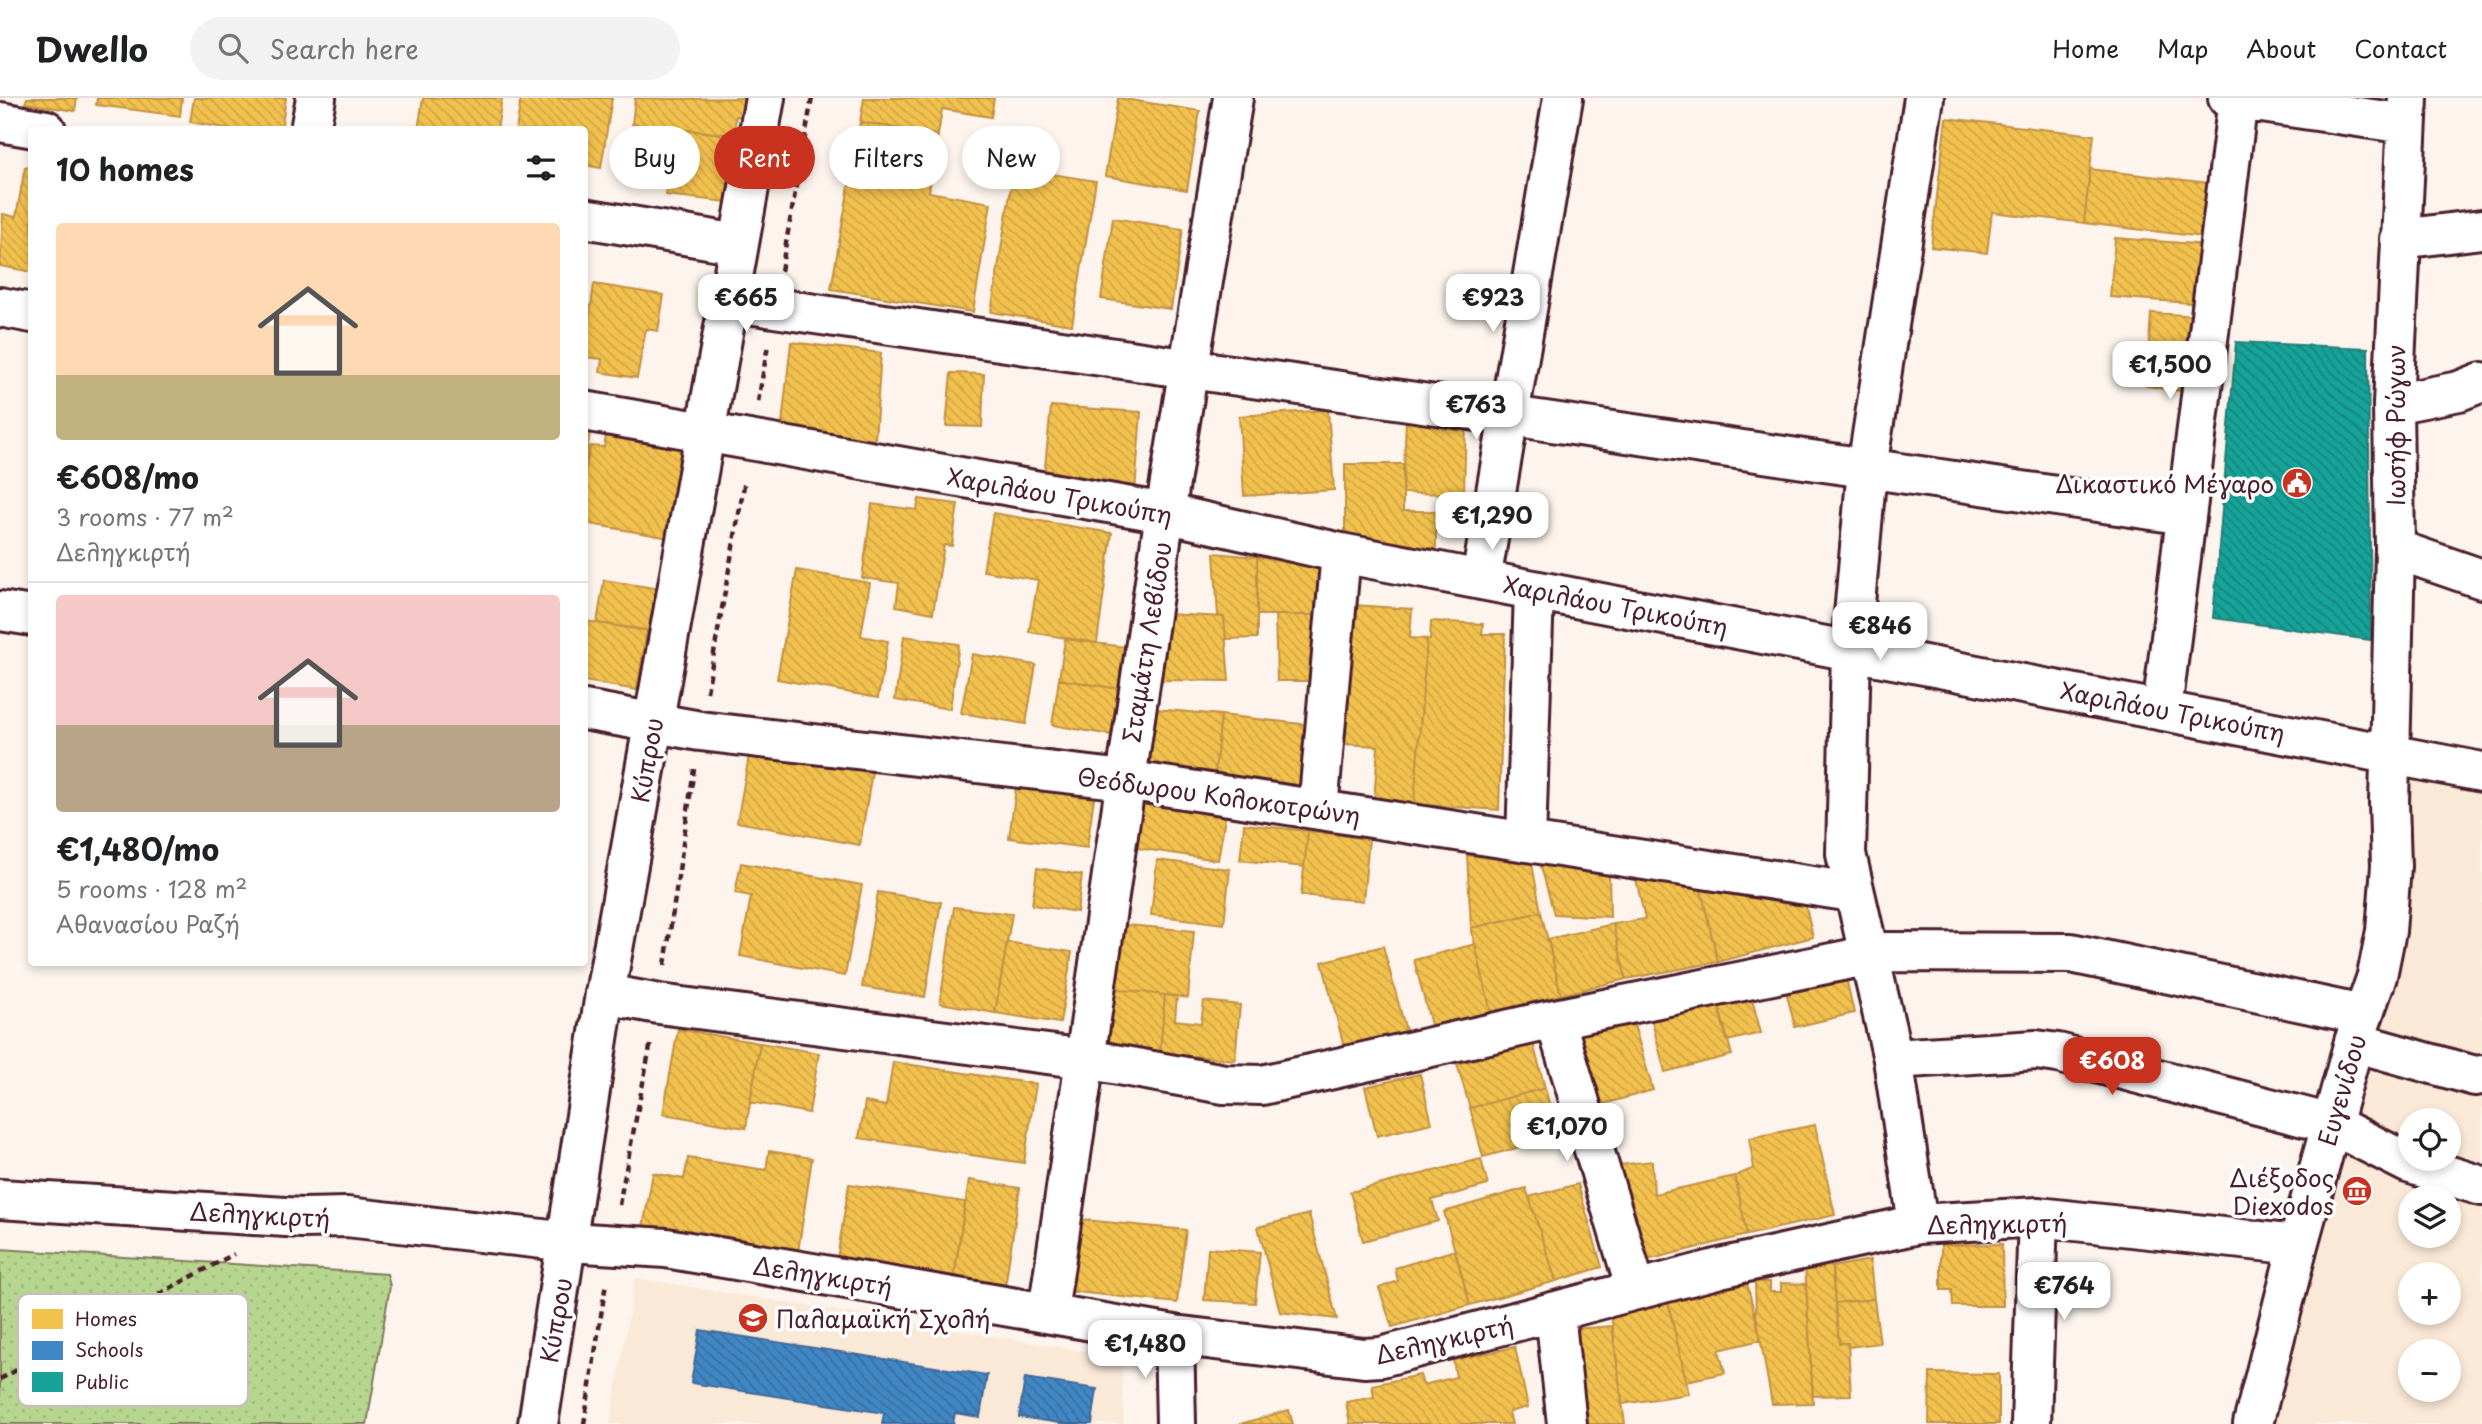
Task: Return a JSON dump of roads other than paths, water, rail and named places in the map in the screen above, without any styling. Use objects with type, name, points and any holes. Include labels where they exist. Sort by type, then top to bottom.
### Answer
[{"type":"street","points":[[311,126],[316,98]]},
{"type":"street","name":"Κύπρου","points":[[538,1424],[569,1242],[605,994],[765,98]]},
{"type":"street","name":"Σταμάτη Λεβίδου","points":[[1048,1312],[1165,513],[1233,98]]},
{"type":"street","points":[[1481,580],[1563,98]]},
{"type":"street","points":[[1918,1224],[1893,1059],[1852,891],[1846,854],[1851,649],[1867,468],[1924,98]]},
{"type":"street","points":[[2162,710],[2233,99],[2407,111]]},
{"type":"street","name":"Ιωσήφ Ρώγων","points":[[2390,752],[2395,549],[2393,404],[2407,111]]},
{"type":"street","points":[[0,122],[28,127]]},
{"type":"street","points":[[588,219],[738,244]]},
{"type":"street","points":[[2400,239],[2482,229]]},
{"type":"street","points":[[727,300],[2186,515]]},
{"type":"street","points":[[0,307],[28,312]]},
{"type":"street","points":[[2393,404],[2459,391],[2482,382]]},
{"type":"street","name":"Χαριλάου Τρικούπη","points":[[588,412],[1165,513],[1341,553],[2390,752],[2482,772]]},
{"type":"street","points":[[2395,549],[2482,579]]},
{"type":"street","points":[[1318,809],[1341,553]]},
{"type":"street","points":[[1526,842],[1534,590]]},
{"type":"street","points":[[0,611],[28,615]]},
{"type":"street","name":"Θεόδωρου Κολοκοτρώνη","points":[[588,711],[714,733],[1125,780],[1852,891]]},
{"type":"street","name":"Ευγενίδου","points":[[2253,1424],[2331,1124],[2358,1029],[2377,976],[2389,902],[2390,752]]},
{"type":"street","points":[[605,994],[672,1006],[1086,1059],[1224,1084],[1262,1086],[1555,1019],[1867,955],[1934,950],[2071,953],[2358,1029],[2475,1076],[2482,1075]]},
{"type":"street","points":[[1555,1019],[1636,1290]]},
{"type":"street","points":[[1893,1059],[2036,1049],[2193,1086],[2331,1124],[2408,1163],[2482,1186]]},
{"type":"street","name":"Δεληγκιρτή","points":[[0,1199],[302,1218],[347,1217],[569,1242],[666,1248],[1174,1335],[1372,1358],[1760,1258],[1918,1224],[2038,1217],[2298,1245]]},
{"type":"street","points":[[2031,1424],[2038,1217]]},
{"type":"street","points":[[1555,1313],[1567,1424]]},
{"type":"street","points":[[1174,1335],[1176,1424]]},
{"type":"place","name":"Δικαστικό Μέγαρο","points":[[2297,483]]},
{"type":"place","name":"Διέξοδος Diexodos","points":[[2357,1191]]},
{"type":"place","name":"Παλαμαϊκή Σχολή","points":[[753,1318]]}]
